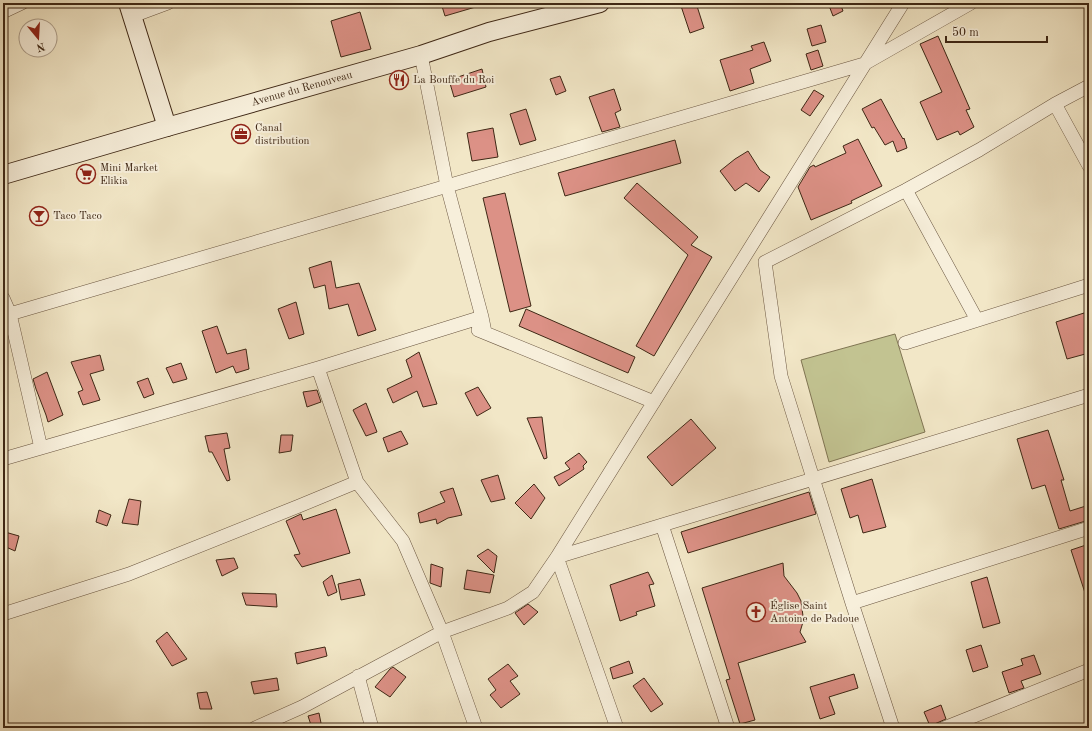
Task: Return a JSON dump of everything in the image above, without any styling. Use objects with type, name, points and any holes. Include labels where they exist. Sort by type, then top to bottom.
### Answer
[{"type":"main road","name":"Avenue du Renouveau","points":[[3,175],[421,55],[489,32],[600,3]]},
{"type":"main road","points":[[131,10],[167,127]]},
{"type":"street","points":[[3,12],[22,3]]},
{"type":"street","points":[[131,10],[168,3]]},
{"type":"street","points":[[255,728],[302,707],[442,632],[508,608],[533,592],[557,557],[903,3]]},
{"type":"street","points":[[6,315],[864,64],[971,3]]},
{"type":"street","points":[[421,55],[447,186],[485,332]]},
{"type":"street","points":[[893,728],[781,376],[764,262],[906,190],[979,150],[1055,104],[1089,86]]},
{"type":"street","points":[[1055,104],[1089,166]]},
{"type":"street","points":[[906,190],[976,320]]},
{"type":"street","points":[[905,343],[1089,285]]},
{"type":"street","points":[[3,298],[6,315],[41,448]]},
{"type":"street","points":[[3,459],[318,368],[482,318]]},
{"type":"street","points":[[462,323],[654,402]]},
{"type":"street","points":[[318,368],[357,482],[403,540],[442,632],[476,728]]},
{"type":"street","points":[[557,557],[1089,395]]},
{"type":"street","points":[[3,614],[129,574],[357,482]]},
{"type":"street","points":[[662,525],[728,728]]},
{"type":"street","points":[[852,603],[1089,528]]},
{"type":"street","points":[[557,557],[617,728]]},
{"type":"street","points":[[944,728],[1089,670]]},
{"type":"street","points":[[358,676],[372,728]]},
{"type":"green space","points":[[895,334],[925,432],[829,462],[801,360]]},
{"type":"building","points":[[441,3],[479,3],[479,6],[445,16]]},
{"type":"building","points":[[680,3],[696,3],[704,28],[690,33]]},
{"type":"building","points":[[828,3],[840,3],[843,11],[833,16]]},
{"type":"building","points":[[360,12],[371,49],[341,57],[331,21]]},
{"type":"building","points":[[821,25],[826,42],[812,46],[807,29]]},
{"type":"building","points":[[938,36],[970,109],[966,110],[974,127],[960,135],[958,131],[937,140],[920,102],[942,92],[920,44]]},
{"type":"building","points":[[764,42],[771,61],[750,69],[754,83],[730,91],[720,60],[753,50],[751,46]]},
{"type":"building","points":[[818,50],[823,66],[811,70],[806,54]]},
{"type":"building","points":[[482,69],[486,87],[454,97],[449,80]]},
{"type":"building","points":[[560,76],[566,91],[556,95],[550,79]]},
{"type":"building","points":[[614,89],[621,110],[615,113],[620,127],[602,132],[589,97]]},
{"type":"building","points":[[814,90],[824,96],[810,116],[801,110]]},
{"type":"building","points":[[881,99],[903,139],[904,138],[907,148],[897,152],[893,141],[885,145],[874,127],[872,128],[862,109]]},
{"type":"building","points":[[526,109],[536,140],[520,145],[510,114]]},
{"type":"building","points":[[493,128],[498,157],[472,161],[467,133]]},
{"type":"building","points":[[858,139],[882,186],[851,201],[852,203],[811,220],[798,187],[810,167],[814,165],[815,167],[846,153],[843,146]]},
{"type":"building","points":[[675,140],[681,163],[565,196],[558,173]]},
{"type":"building","points":[[748,151],[760,170],[770,177],[759,192],[746,183],[735,191],[720,171]]},
{"type":"building","points":[[637,183],[698,237],[691,245],[712,257],[654,356],[636,346],[688,255],[624,198]]},
{"type":"building","points":[[505,193],[531,306],[510,312],[483,198]]},
{"type":"building","points":[[331,261],[336,288],[359,283],[376,330],[358,336],[348,304],[329,309],[325,285],[314,288],[309,268]]},
{"type":"building","points":[[296,302],[304,334],[289,339],[278,309]]},
{"type":"building","points":[[526,309],[635,357],[628,373],[519,326]]},
{"type":"building","points":[[1084,313],[1089,329],[1089,353],[1067,359],[1056,322]]},
{"type":"building","points":[[217,326],[227,354],[246,349],[249,369],[236,373],[233,366],[216,373],[202,331]]},
{"type":"building","points":[[419,352],[437,404],[423,407],[417,391],[393,403],[387,389],[412,377],[406,360]]},
{"type":"building","points":[[100,355],[104,370],[90,374],[100,400],[83,405],[78,392],[83,390],[71,362]]},
{"type":"building","points":[[181,363],[187,379],[173,383],[166,368]]},
{"type":"building","points":[[47,372],[63,415],[48,422],[33,379]]},
{"type":"building","points":[[148,378],[154,394],[144,398],[137,382]]},
{"type":"building","points":[[478,387],[491,408],[477,416],[465,393]]},
{"type":"building","points":[[317,390],[321,402],[307,407],[303,392]]},
{"type":"building","points":[[366,403],[377,432],[366,436],[353,410]]},
{"type":"building","points":[[542,417],[547,458],[544,459],[527,418]]},
{"type":"building","points":[[691,419],[716,448],[672,486],[647,457]]},
{"type":"building","points":[[1048,430],[1064,480],[1061,480],[1070,511],[1089,505],[1089,520],[1059,529],[1045,485],[1032,489],[1017,439]]},
{"type":"building","points":[[401,431],[408,444],[388,452],[383,438]]},
{"type":"building","points":[[227,433],[230,448],[224,449],[230,480],[227,481],[212,452],[209,452],[205,436]]},
{"type":"building","points":[[281,435],[293,435],[291,451],[279,453]]},
{"type":"building","points":[[579,453],[587,462],[583,466],[584,469],[559,486],[554,477],[570,469],[565,463]]},
{"type":"building","points":[[498,475],[505,499],[491,502],[481,480]]},
{"type":"building","points":[[872,479],[886,527],[863,533],[858,515],[850,518],[841,489]]},
{"type":"building","points":[[534,484],[545,498],[531,519],[515,503]]},
{"type":"building","points":[[453,488],[462,515],[448,518],[437,524],[436,519],[420,523],[418,513],[445,502],[440,492]]},
{"type":"building","points":[[809,492],[816,514],[688,553],[681,532]]},
{"type":"building","points":[[129,499],[141,501],[138,525],[122,523]]},
{"type":"building","points":[[336,509],[350,553],[302,567],[294,555],[300,554],[286,521],[301,514],[303,520]]},
{"type":"building","points":[[99,510],[111,515],[107,526],[96,522]]},
{"type":"building","points":[[5,532],[19,536],[15,551],[6,547]]},
{"type":"building","points":[[1089,544],[1089,598],[1087,599],[1071,550]]},
{"type":"building","points":[[488,549],[497,556],[494,573],[477,556]]},
{"type":"building","points":[[234,558],[238,568],[222,576],[216,560]]},
{"type":"building","name":"Église Saint Antoine de Padoue","points":[[783,563],[784,576],[801,601],[803,622],[800,632],[806,642],[738,663],[755,720],[740,724],[726,680],[730,679],[702,588]]},
{"type":"building","points":[[431,564],[443,568],[441,587],[430,583]]},
{"type":"building","points":[[467,570],[494,575],[490,593],[464,589]]},
{"type":"building","points":[[648,572],[654,584],[649,585],[655,606],[636,612],[637,615],[620,621],[610,585]]},
{"type":"building","points":[[332,575],[337,592],[328,596],[323,582]]},
{"type":"building","points":[[987,577],[1000,623],[983,628],[971,582]]},
{"type":"building","points":[[360,579],[365,595],[341,600],[338,584]]},
{"type":"building","points":[[242,593],[276,594],[277,607],[246,605]]},
{"type":"building","points":[[528,604],[538,612],[524,625],[515,613]]},
{"type":"building","points":[[167,632],[187,659],[172,666],[156,641]]},
{"type":"building","points":[[981,645],[988,667],[973,672],[966,650]]},
{"type":"building","points":[[325,647],[327,656],[297,664],[295,653]]},
{"type":"building","points":[[1034,655],[1041,674],[1021,681],[1024,688],[1009,693],[1002,672],[1023,665],[1021,659]]},
{"type":"building","points":[[629,661],[633,673],[613,679],[610,668]]},
{"type":"building","points":[[508,664],[518,676],[510,681],[520,694],[501,708],[490,695],[496,690],[488,679]]},
{"type":"building","points":[[393,667],[406,677],[390,697],[375,687]]},
{"type":"building","points":[[854,674],[858,688],[829,697],[835,714],[820,719],[810,687]]},
{"type":"building","points":[[277,678],[279,690],[254,694],[251,682]]},
{"type":"building","points":[[644,678],[663,704],[651,712],[633,686]]},
{"type":"building","points":[[207,692],[212,709],[200,709],[197,693]]},
{"type":"building","points":[[941,705],[946,719],[930,726],[924,712]]},
{"type":"building","points":[[319,713],[322,728],[312,728],[308,716]]},
{"type":"place","name":"La Bouffe du Roi","points":[[399,80]]},
{"type":"place","name":"Canal distribution","points":[[241,134]]},
{"type":"place","name":"Mini Market Elikia","points":[[86,174]]},
{"type":"place","name":"Taco Taco","points":[[39,216]]},
{"type":"place","name":"Église Saint Antoine de Padoue","points":[[756,612]]}]
